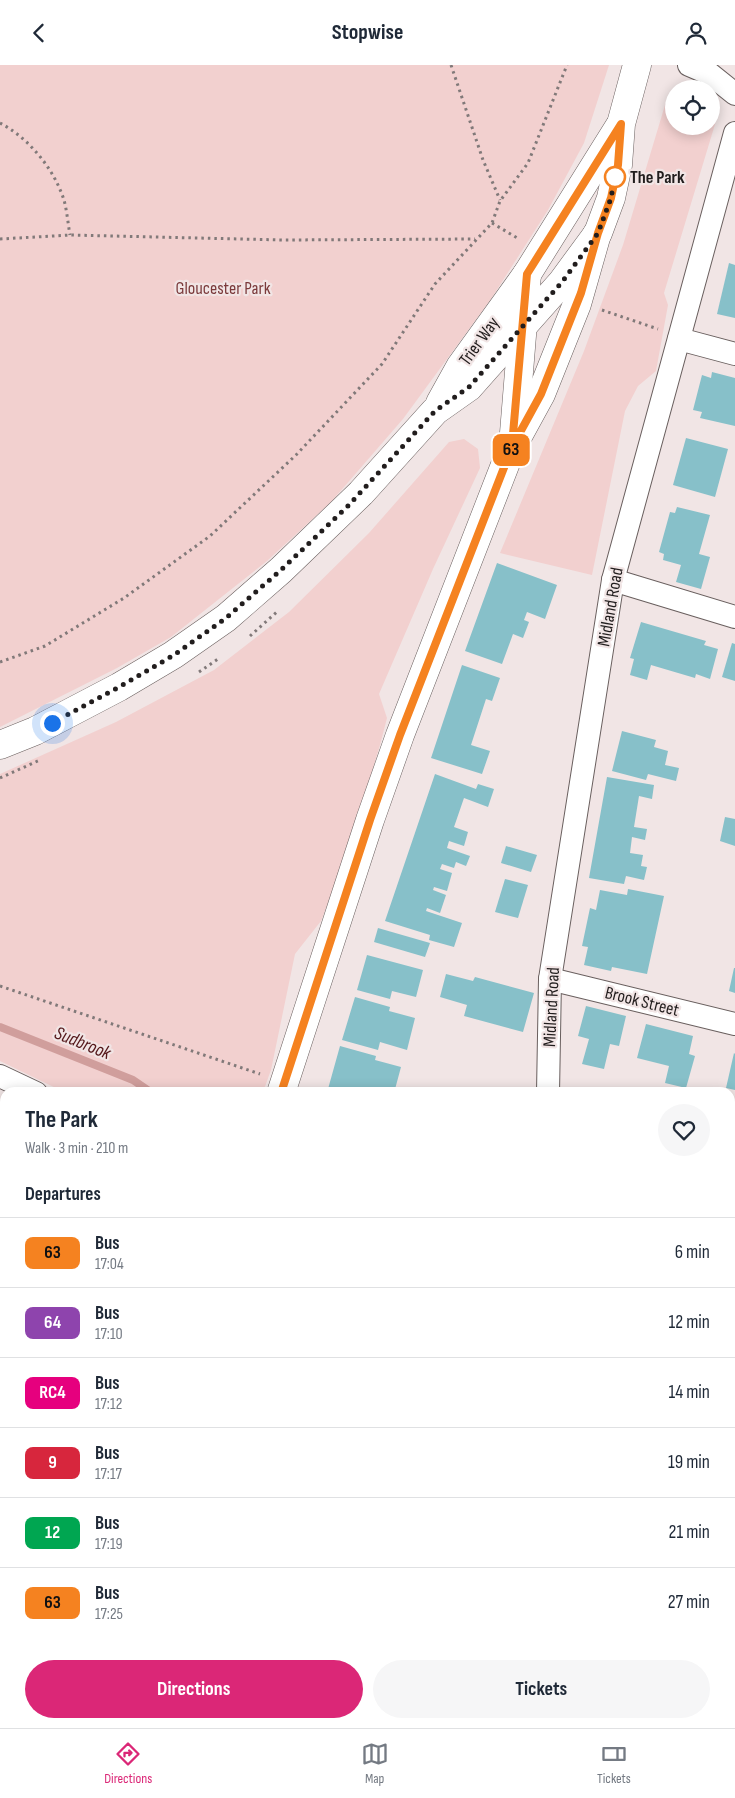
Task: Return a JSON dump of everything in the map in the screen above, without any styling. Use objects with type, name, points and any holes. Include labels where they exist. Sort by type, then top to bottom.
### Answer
[{"type":"main road","name":"Trier Way","points":[[435,411],[469,387],[562,282],[598,233],[611,198],[618,165],[621,124],[637,65]]},
{"type":"main road","name":"Trier Way","points":[[0,745],[35,731],[119,687],[174,655],[226,618],[281,570],[361,493],[435,411],[460,367],[527,274],[621,124]]},
{"type":"main road","points":[[283,1087],[397,745],[512,447],[541,394],[568,326],[598,233]]},
{"type":"main road","name":"Trier Way","points":[[522,326],[527,274]]},
{"type":"main road","points":[[512,447],[522,326]]},
{"type":"street","points":[[689,65],[710,74],[730,79]]},
{"type":"street","name":"Midland Road","points":[[548,1087],[550,979],[613,580],[735,133]]},
{"type":"street","points":[[679,339],[735,354]]},
{"type":"street","points":[[613,580],[735,617]]},
{"type":"street","name":"Brook Street","points":[[550,979],[735,1024]]},
{"type":"street","points":[[0,1076],[23,1087]]},
{"type":"path","points":[[451,65],[483,160],[500,201]]},
{"type":"path","points":[[0,662],[45,646],[124,598],[210,536],[296,455],[382,364],[435,284],[492,223],[500,201],[528,163],[567,65]]},
{"type":"path","points":[[0,123],[11,129],[34,149],[51,173],[64,201],[70,235]]},
{"type":"path","points":[[492,223],[523,241]]},
{"type":"path","points":[[0,239],[70,235],[283,240],[476,239]]},
{"type":"path","points":[[594,307],[661,330],[679,339]]},
{"type":"path","points":[[0,986],[283,1087]]},
{"type":"green space","name":"Gloucester Park","points":[[0,65],[609,65],[584,143],[548,210],[491,299],[403,419],[331,502],[267,561],[171,637],[117,668],[0,727]]},
{"type":"green space","points":[[665,105],[665,135],[712,135],[664,293],[668,305],[656,371],[638,386],[625,411],[592,575],[500,553],[584,351],[623,245]]},
{"type":"green space","points":[[464,439],[478,449],[480,468],[433,569],[379,694],[387,718],[380,745],[348,852],[321,921],[295,954],[271,1070],[265,1087],[54,1087],[0,1061],[0,774],[116,722],[214,670],[289,612],[369,533],[449,442]]},
{"type":"building","points":[[729,263],[735,265],[735,318],[717,314]]},
{"type":"building","points":[[712,372],[735,378],[735,426],[700,418],[702,412],[693,410],[702,375],[711,378]]},
{"type":"building","points":[[686,438],[728,449],[715,497],[673,485]]},
{"type":"building","points":[[677,507],[710,515],[699,554],[710,557],[701,589],[676,582],[681,565],[663,560],[664,554],[659,552],[670,512],[675,513]]},
{"type":"building","points":[[497,563],[557,585],[545,619],[527,612],[524,620],[529,622],[523,638],[513,634],[502,664],[465,651]]},
{"type":"building","points":[[641,622],[706,641],[704,645],[718,649],[710,679],[696,674],[695,678],[651,665],[647,680],[630,675],[634,659],[630,658]]},
{"type":"building","points":[[732,643],[735,644],[735,681],[722,677]]},
{"type":"building","points":[[462,665],[500,678],[492,701],[486,699],[471,745],[490,751],[482,774],[431,758]]},
{"type":"building","points":[[622,731],[656,740],[654,747],[668,751],[665,765],[679,768],[676,781],[648,774],[646,780],[612,771]]},
{"type":"building","points":[[435,774],[476,789],[478,784],[494,789],[488,807],[464,798],[454,827],[468,832],[464,846],[449,841],[447,848],[470,856],[466,866],[456,862],[454,868],[442,864],[440,869],[452,873],[447,891],[434,887],[433,890],[446,895],[440,913],[427,908],[426,911],[462,923],[454,947],[429,940],[430,935],[385,921]]},
{"type":"building","points":[[607,777],[654,785],[652,799],[639,796],[634,827],[647,829],[645,840],[632,837],[630,853],[643,855],[641,866],[647,867],[644,880],[626,876],[624,884],[589,878]]},
{"type":"building","points":[[725,817],[735,819],[735,846],[720,841]]},
{"type":"building","points":[[506,846],[537,855],[531,872],[501,863]]},
{"type":"building","points":[[505,879],[528,885],[518,918],[495,912]]},
{"type":"building","points":[[628,889],[664,896],[647,974],[612,967],[611,971],[584,965],[588,947],[582,946],[590,908],[596,910],[600,890],[627,895]]},
{"type":"building","points":[[378,928],[430,943],[425,957],[374,942]]},
{"type":"building","points":[[367,955],[423,970],[416,997],[392,991],[390,999],[357,990]]},
{"type":"building","points":[[735,968],[735,993],[729,991]]},
{"type":"building","points":[[446,974],[473,981],[475,977],[534,993],[523,1032],[464,1016],[467,1005],[440,997]]},
{"type":"building","points":[[355,997],[390,1007],[389,1011],[415,1018],[407,1050],[380,1042],[378,1050],[342,1040]]},
{"type":"building","points":[[586,1006],[626,1016],[619,1046],[610,1044],[604,1069],[582,1064],[589,1039],[578,1036]]},
{"type":"building","points":[[646,1024],[693,1036],[689,1054],[695,1056],[686,1087],[665,1083],[669,1066],[637,1058]]},
{"type":"building","points":[[340,1046],[376,1056],[375,1060],[401,1067],[396,1087],[329,1087]]},
{"type":"building","points":[[734,1053],[735,1087],[726,1087]]},
{"type":"waterway","name":"Sudbrook","points":[[0,1027],[133,1080],[143,1087]]},
{"type":"bus line","name":"63","points":[[282,1087],[400,735],[512,447],[541,394],[581,293],[598,233],[611,198],[618,165],[621,124],[527,274],[520,376],[513,434]]},
{"type":"place","name":"The Park","points":[[615,177]]},
{"type":"route","points":[[52,723],[174,655],[226,618],[281,570],[348,506],[435,411],[469,387],[562,282],[598,233],[611,198],[615,177]]}]
